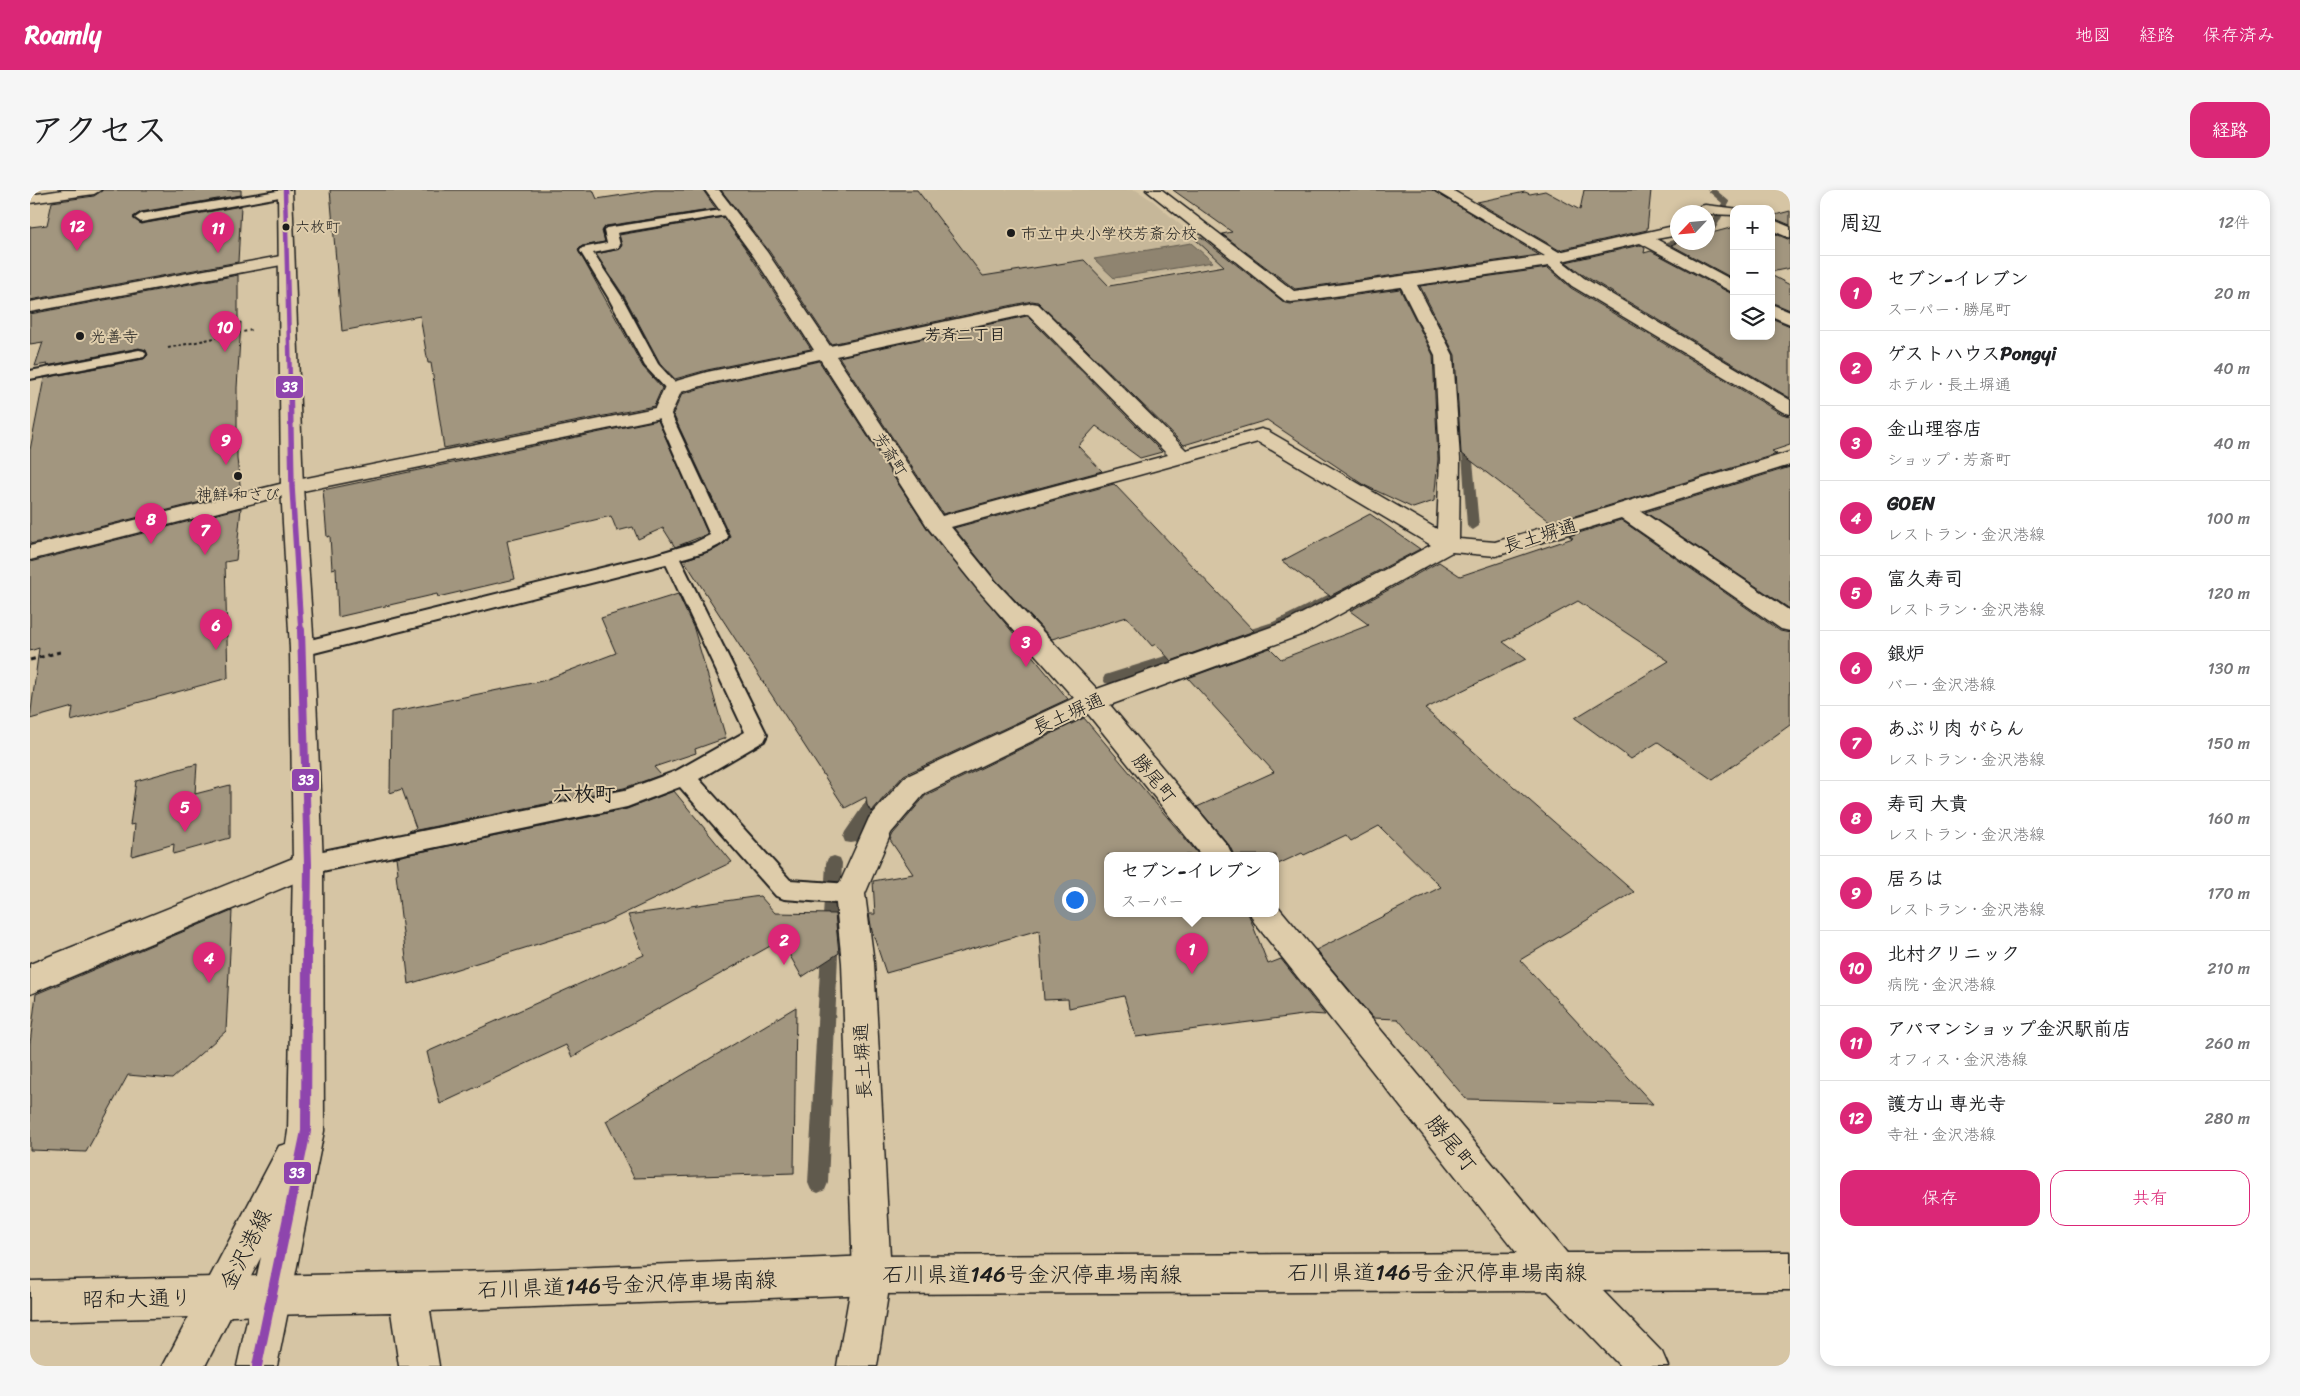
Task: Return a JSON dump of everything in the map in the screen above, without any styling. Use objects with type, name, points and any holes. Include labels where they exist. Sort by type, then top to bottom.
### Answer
[{"type":"street","points":[[30,199],[94,190]]},
{"type":"street","name":"芳斎町","points":[[712,190],[760,255],[937,524],[987,586],[1092,701]]},
{"type":"street","points":[[1153,190],[1292,297],[1543,263],[1554,258],[1670,232]]},
{"type":"street","points":[[1441,190],[1554,258],[1578,282],[1790,408]]},
{"type":"street","name":"金沢港線","points":[[257,1366],[274,1295],[306,1131],[308,864],[302,649],[292,487],[285,192]]},
{"type":"street","points":[[1734,194],[1744,205]]},
{"type":"street","points":[[1715,211],[1730,211]]},
{"type":"street","points":[[1775,226],[1790,233]]},
{"type":"street","points":[[1642,238],[1730,286]]},
{"type":"street","points":[[30,307],[286,260]]},
{"type":"street","points":[[937,524],[1261,435],[1448,546],[1450,459],[1444,355],[1407,282]]},
{"type":"street","points":[[30,553],[292,487],[662,412],[673,388],[707,378],[1032,308],[1182,457]]},
{"type":"street","points":[[1775,311],[1790,319]]},
{"type":"street","name":"長土塀通","points":[[857,1366],[872,1275],[858,963],[850,894],[879,826],[915,785],[1092,701],[1297,627],[1448,546],[1496,549],[1788,460]]},
{"type":"street","points":[[1624,510],[1790,623]]},
{"type":"street","name":"勝尾町","points":[[1092,701],[1216,852]]},
{"type":"street","points":[[30,979],[308,864]]},
{"type":"street","name":"勝尾町","points":[[1268,917],[1557,1272],[1648,1366]]},
{"type":"street","name":"金沢港線","points":[[183,1366],[306,1131]]},
{"type":"street","name":"石川県道146号金沢停車場南線","points":[[274,1295],[872,1275],[1790,1271]]},
{"type":"street","points":[[408,1292],[419,1366]]},
{"type":"street","name":"昭和大通り","points":[[30,1301],[274,1295]]},
{"type":"lane","points":[[141,218],[285,192]]},
{"type":"lane","points":[[673,388],[652,366],[615,297],[586,251],[614,245],[610,231],[728,212]]},
{"type":"lane","points":[[30,375],[138,354]]},
{"type":"lane","points":[[302,649],[670,556],[700,547],[719,537],[662,412]]},
{"type":"lane","points":[[308,864],[627,798],[684,777],[757,735],[682,577],[670,556]]},
{"type":"lane","points":[[684,777],[784,889],[850,894]]},
{"type":"path","points":[[138,354],[258,328]]},
{"type":"path","points":[[30,660],[60,652]]},
{"type":"shaded area","name":"市立中央小学校芳斎分校","points":[[800,190],[1136,190],[1153,201],[1225,264],[1079,289],[930,320]]},
{"type":"shaded area","points":[[1191,243],[1213,262],[1114,278],[1094,259]]},
{"type":"building","points":[[103,190],[241,190],[241,195],[141,212],[133,217],[141,224],[241,206],[238,262],[30,300],[30,227],[47,225],[52,202],[94,196]]},
{"type":"building","points":[[330,190],[593,190],[597,199],[655,190],[703,190],[716,209],[606,226],[602,231],[605,242],[582,246],[578,250],[643,367],[662,388],[654,406],[444,448],[431,363],[428,363],[420,316],[342,331]]},
{"type":"building","points":[[721,190],[917,190],[983,276],[1084,260],[1109,286],[1224,266],[1194,238],[1201,237],[1285,303],[1291,304],[1400,289],[1433,355],[1438,459],[1434,501],[1413,508],[1366,486],[1267,420],[1184,445],[1038,302],[1032,301],[831,344],[769,251]]},
{"type":"building","points":[[1173,190],[1432,190],[1539,255],[1295,289],[1222,234],[1232,232]]},
{"type":"building","points":[[1584,190],[1651,190],[1647,230],[1559,250],[1477,202],[1525,192],[1530,194],[1545,191],[1580,210]]},
{"type":"building","points":[[1790,211],[1790,225],[1775,219],[1775,215]]},
{"type":"building","points":[[723,217],[811,349],[707,370],[675,379],[660,363],[624,296],[596,254],[620,249],[622,245],[619,235]]},
{"type":"building","points":[[1730,228],[1730,277],[1680,250],[1715,250],[1715,232]]},
{"type":"building","points":[[1775,234],[1790,240],[1790,268],[1775,271]]},
{"type":"building","points":[[1640,245],[1645,248],[1644,253],[1651,251],[1730,293],[1730,340],[1775,340],[1775,320],[1790,326],[1790,398],[1585,276],[1566,262]]},
{"type":"building","points":[[1548,268],[1571,288],[1782,414],[1790,416],[1790,445],[1772,451],[1777,454],[1552,523],[1461,453],[1455,355],[1420,286]]},
{"type":"building","points":[[238,275],[238,323],[241,322],[237,388],[237,459],[241,492],[30,544],[30,450],[44,378],[144,359],[148,355],[146,350],[139,348],[46,366],[47,364],[35,366],[43,342],[30,344],[30,314]]},
{"type":"building","points":[[1775,277],[1790,285],[1790,310],[1775,304]]},
{"type":"building","points":[[1027,316],[1162,452],[1140,458],[1096,426],[1078,446],[1102,471],[943,514],[839,357]]},
{"type":"building","points":[[819,361],[928,530],[1068,699],[904,775],[871,812],[867,805],[866,797],[845,808],[684,560],[714,550],[725,543],[730,536],[673,414],[682,394],[711,385]]},
{"type":"building","points":[[658,420],[708,534],[675,547],[663,528],[638,539],[633,527],[617,531],[611,516],[507,541],[515,579],[438,597],[437,594],[338,617],[336,568],[332,569],[330,536],[327,537],[323,490]]},
{"type":"building","points":[[1790,467],[1790,609],[1645,512]]},
{"type":"building","points":[[1114,484],[1254,631],[1171,661],[1156,644],[1152,646],[1127,617],[1052,639],[996,580],[954,528]]},
{"type":"building","points":[[241,508],[236,560],[225,562],[228,678],[71,721],[73,707],[30,719],[39,648],[30,651],[30,562]]},
{"type":"building","points":[[1370,514],[1420,549],[1330,596],[1282,561]]},
{"type":"building","points":[[1621,520],[1780,631],[1790,633],[1790,725],[1713,780],[1658,742],[1631,759],[1575,718],[1669,661],[1578,601],[1503,642],[1526,659],[1425,709],[1634,892],[1520,960],[1653,1104],[1466,1099],[1398,1019],[1373,1018],[1316,950],[1441,887],[1379,826],[1351,841],[1346,835],[1304,855],[1302,853],[1279,864],[1279,852],[1232,852],[1229,845],[1197,807],[1274,772],[1188,678],[1270,648],[1281,659],[1369,625],[1350,611],[1439,562],[1460,576],[1573,538],[1569,536]]},
{"type":"building","points":[[678,594],[694,629],[726,738],[695,749],[696,753],[654,767],[661,775],[624,788],[407,832],[416,828],[402,789],[390,793],[391,712],[542,681],[616,653],[601,618]]},
{"type":"building","points":[[1084,718],[1196,852],[1104,852],[1104,917],[1250,917],[1268,964],[1281,959],[1325,1015],[1310,1014],[1136,1037],[1124,996],[1069,1008],[1068,999],[1044,1000],[1039,930],[886,973],[872,931],[869,914],[875,914],[873,881],[913,874],[890,840],[926,795]]},
{"type":"building","points":[[197,764],[195,794],[230,785],[230,838],[173,854],[174,844],[132,856],[135,824],[130,825],[136,781]]},
{"type":"building","points":[[674,791],[732,862],[602,924],[409,984],[396,874],[398,873],[396,857],[627,809]]},
{"type":"building","points":[[760,896],[775,913],[835,914],[839,953],[802,977],[781,940],[572,1057],[566,1045],[440,1104],[427,1052],[644,955],[628,915]]},
{"type":"building","points":[[232,911],[226,1031],[172,1079],[128,1075],[86,1152],[30,1150],[30,1044],[36,994]]},
{"type":"building","points":[[796,1007],[794,1173],[634,1178],[606,1121]]},
{"type":"waterway","points":[[1711,190],[1726,202],[1715,222]]},
{"type":"waterway","points":[[1466,439],[1473,526]]},
{"type":"waterway","points":[[1110,679],[1278,625],[1358,584]]},
{"type":"waterway","points":[[851,837],[880,792]]},
{"type":"waterway","points":[[818,1183],[834,863]]},
{"type":"transit line","name":"33","points":[[257,1366],[306,1131],[308,864],[302,649],[292,487],[285,190]]},
{"type":"place","name":"六枚町","points":[[286,227]]},
{"type":"place","name":"市立中央小学校芳斎分校","points":[[1011,233]]},
{"type":"place","name":"護方山 専光寺","points":[[77,251]]},
{"type":"place","name":"アパマンショップ金沢駅前店","points":[[218,253]]},
{"type":"place","name":"光善寺","points":[[80,336]]},
{"type":"place","name":"北村クリニック","points":[[225,352]]},
{"type":"place","name":"居ろは","points":[[226,465]]},
{"type":"place","name":"神鮮 和さび","points":[[238,476]]},
{"type":"place","name":"寿司 大貴","points":[[151,544]]},
{"type":"place","name":"あぶり肉 がらん","points":[[205,555]]},
{"type":"place","name":"銀炉","points":[[216,650]]},
{"type":"place","name":"金山理容店","points":[[1026,667]]},
{"type":"place","name":"富久寿司","points":[[185,832]]},
{"type":"place","name":"ゲストハウスPongyi","points":[[784,965]]},
{"type":"place","name":"セブン-イレブン","points":[[1192,974]]},
{"type":"place","name":"GOEN","points":[[209,983]]},
{"type":"district","name":"芳斉二丁目","points":[[965,334]]},
{"type":"district","name":"六枚町","points":[[584,794]]}]
